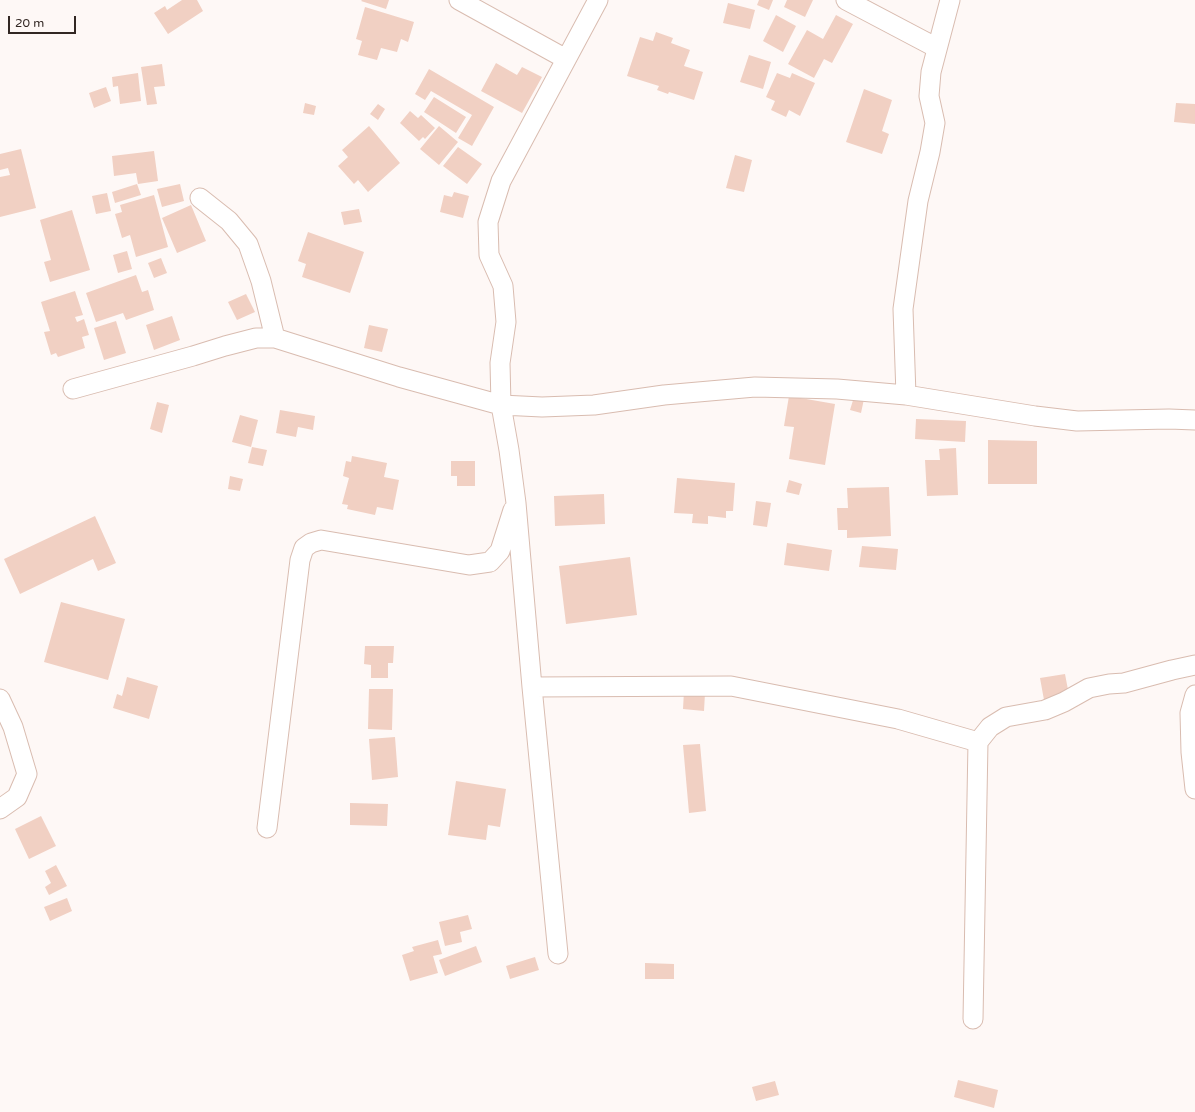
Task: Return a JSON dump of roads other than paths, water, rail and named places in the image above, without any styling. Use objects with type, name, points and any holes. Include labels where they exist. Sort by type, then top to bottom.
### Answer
[{"type":"street","points":[[459,0],[566,59]]},
{"type":"street","points":[[558,954],[516,502],[501,405],[500,363],[506,322],[503,286],[489,255],[488,222],[501,181],[598,0]]},
{"type":"street","points":[[846,0],[937,48]]},
{"type":"street","points":[[906,395],[903,309],[918,201],[930,152],[934,122],[929,96],[931,72],[950,0]]},
{"type":"street","points":[[200,198],[229,220],[248,244],[261,281],[275,338]]},
{"type":"street","points":[[73,389],[256,338],[275,338],[399,377],[501,405],[542,407],[594,406],[664,395],[755,387],[837,389],[906,395],[1035,416],[1076,421],[1169,419],[1195,420]]},
{"type":"street","points":[[267,828],[300,560],[304,548],[311,543],[321,540],[469,565],[490,562],[500,551],[516,502]]},
{"type":"street","points":[[973,1019],[978,742],[990,727],[1006,717],[1045,710],[1064,702],[1089,688],[1124,683],[1172,670],[1195,666]]},
{"type":"street","points":[[532,687],[731,686],[898,719],[978,742]]},
{"type":"street","points":[[1195,695],[1190,713],[1191,752],[1195,789]]},
{"type":"street","points":[[0,699],[13,727],[27,774],[17,797],[0,809]]}]
